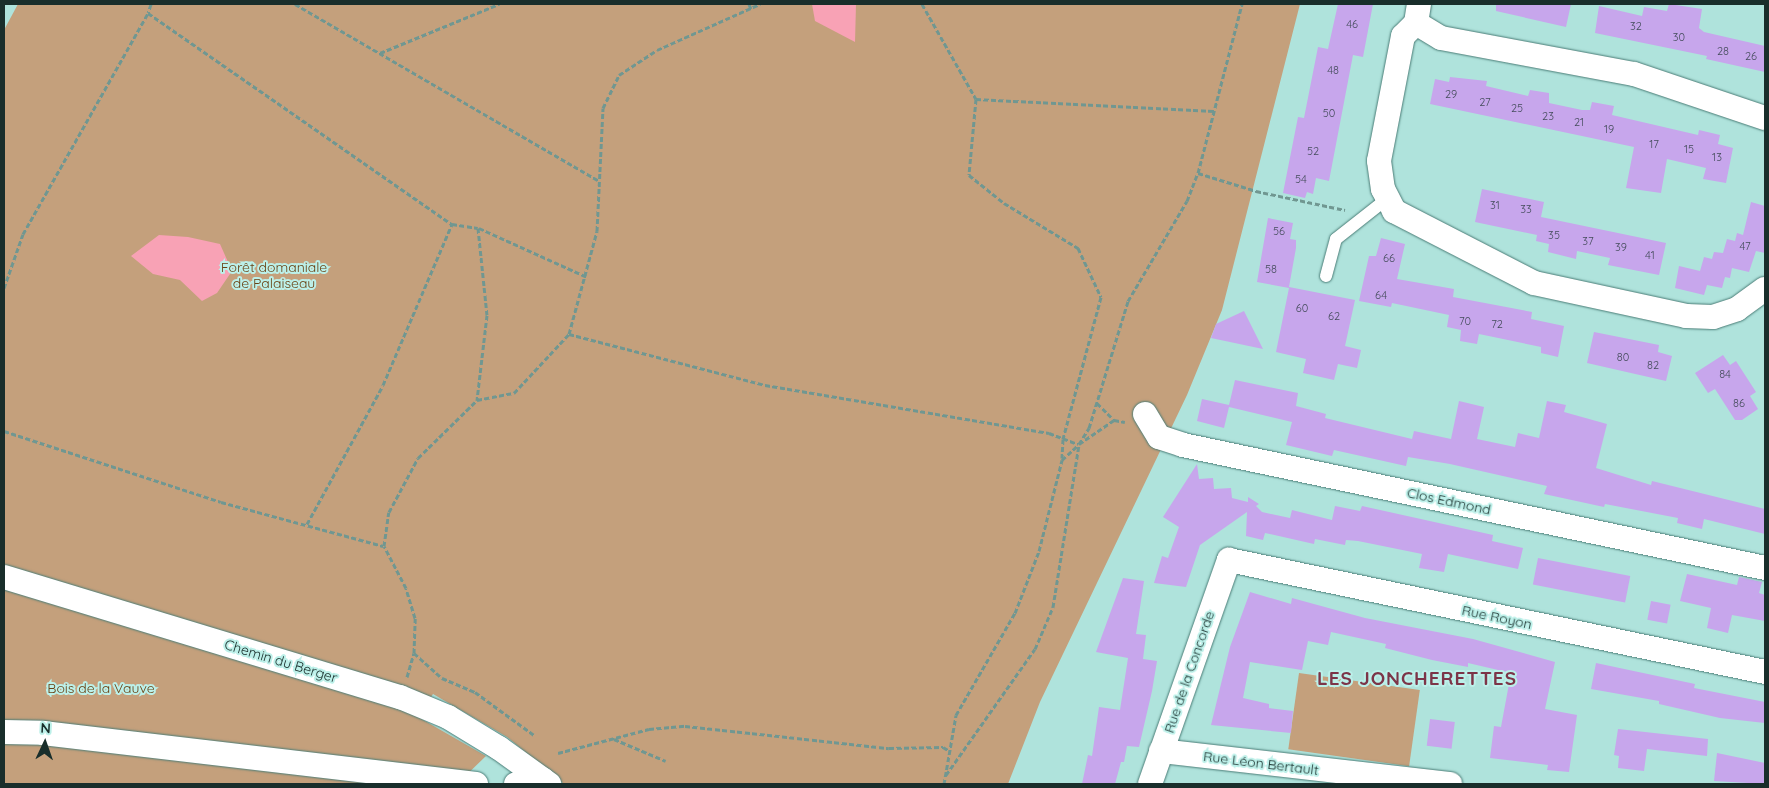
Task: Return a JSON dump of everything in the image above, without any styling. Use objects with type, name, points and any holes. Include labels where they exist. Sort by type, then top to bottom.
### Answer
[{"type":"street","points":[[1765,118],[1634,74],[1441,38],[1418,13],[1404,36],[1379,205],[1534,283],[1686,316],[1713,317],[1737,309],[1765,289]]},
{"type":"street","name":"Clos Edmond","points":[[1145,414],[1159,437],[1183,445],[1765,568]]},
{"type":"street","name":"Rue Royon","points":[[1229,560],[1765,672]]},
{"type":"street","name":"Rue de la Concorde","points":[[1150,784],[1229,560]]},
{"type":"street","name":"Chemin du Berger","points":[[4,576],[400,697],[448,716],[546,781]]},
{"type":"street","points":[[4,732],[43,733],[476,784]]},
{"type":"street","name":"Rue Léon Bertault","points":[[1161,751],[1450,784]]},
{"type":"street","points":[[516,784],[546,781]]},
{"type":"lane","points":[[1326,276],[1336,239],[1379,205]]},
{"type":"path","points":[[4,288],[23,234],[148,13],[151,4]]},
{"type":"path","points":[[295,4],[599,181]]},
{"type":"path","points":[[380,53],[500,4]]},
{"type":"path","points":[[749,4],[751,9]]},
{"type":"path","points":[[534,735],[475,692],[442,678],[414,653],[415,618],[412,602],[384,546],[389,512],[418,458],[477,400],[514,393],[569,334],[587,277],[597,231],[603,108],[618,75],[657,50],[760,4]]},
{"type":"path","points":[[922,4],[976,99],[969,175],[1004,203],[1078,248],[1101,297],[1063,438],[1062,460],[1039,551],[1018,604],[956,715],[948,750],[944,784]]},
{"type":"path","points":[[945,777],[1035,649],[1053,607],[1079,444],[1089,428],[1128,301],[1187,200],[1198,173],[1242,4]]},
{"type":"path","points":[[148,13],[452,224],[478,228],[587,277]]},
{"type":"path","points":[[976,99],[1214,111]]},
{"type":"path","points":[[1198,173],[1256,191],[1355,213],[1379,205]]},
{"type":"path","points":[[307,524],[384,385],[452,224]]},
{"type":"path","points":[[477,400],[487,315],[478,228]]},
{"type":"path","points":[[569,334],[765,385],[1049,433],[1079,444]]},
{"type":"path","points":[[1097,403],[1114,420],[1133,423],[1145,414]]},
{"type":"path","points":[[1062,460],[1079,444],[1114,420]]},
{"type":"path","points":[[4,431],[221,502],[384,546]]},
{"type":"path","points":[[558,753],[649,728],[685,726],[888,748],[943,746],[948,750]]},
{"type":"path","points":[[613,738],[666,761]]},
{"type":"green space","name":"Forêt domaniale de Palaiseau","points":[[18,4],[1300,4],[1222,310],[1187,395],[1040,702],[1008,784],[564,784],[507,737],[433,694],[418,717],[486,756],[457,784],[4,784],[4,30]]},
{"type":"green space","points":[[1299,673],[1420,690],[1409,766],[1288,749]]},
{"type":"shaded area","points":[[812,4],[856,4],[855,42],[815,21]]},
{"type":"shaded area","points":[[159,235],[188,237],[220,244],[232,271],[217,293],[202,301],[180,280],[153,274],[131,256]]},
{"type":"building","points":[[1338,4],[1373,4],[1363,57],[1353,55],[1329,181],[1316,178],[1313,194],[1307,192],[1305,198],[1283,193],[1298,117],[1304,118],[1318,47],[1328,49]]},
{"type":"building","points":[[1496,4],[1571,4],[1566,27],[1496,11]]},
{"type":"building","points":[[1669,4],[1702,9],[1699,28],[1704,32],[1765,46],[1765,72],[1706,59],[1707,56],[1595,33],[1599,6],[1642,16],[1644,7],[1667,11]]},
{"type":"building","points":[[1450,77],[1487,81],[1486,86],[1528,96],[1530,90],[1549,93],[1549,103],[1582,110],[1590,110],[1592,102],[1614,106],[1612,115],[1698,135],[1699,130],[1720,135],[1718,144],[1733,148],[1726,183],[1703,179],[1706,168],[1667,159],[1661,193],[1626,188],[1634,147],[1430,104],[1435,79],[1449,82]]},
{"type":"building","points":[[1482,189],[1544,202],[1541,217],[1666,243],[1659,275],[1608,265],[1610,258],[1577,251],[1576,259],[1548,252],[1549,244],[1536,241],[1537,235],[1475,222]]},
{"type":"building","points":[[1751,202],[1765,206],[1765,253],[1756,251],[1749,272],[1732,268],[1730,278],[1725,277],[1722,288],[1707,285],[1704,295],[1675,288],[1679,266],[1700,271],[1704,257],[1712,259],[1714,252],[1723,253],[1727,239],[1735,241],[1737,233],[1743,235]]},
{"type":"building","points":[[1268,218],[1293,223],[1290,239],[1296,240],[1296,248],[1289,287],[1355,300],[1345,346],[1361,350],[1357,368],[1338,364],[1334,380],[1303,373],[1306,359],[1276,352],[1289,288],[1257,282]]},
{"type":"building","points":[[1381,238],[1405,244],[1397,279],[1454,289],[1453,297],[1532,312],[1531,319],[1564,326],[1558,357],[1541,353],[1541,347],[1479,334],[1477,344],[1460,341],[1461,330],[1447,327],[1449,315],[1392,303],[1391,307],[1359,301],[1369,256],[1376,256]]},
{"type":"building","points":[[1244,311],[1263,349],[1211,338],[1216,324]]},
{"type":"building","points":[[1594,332],[1659,345],[1658,352],[1672,356],[1666,381],[1587,363]]},
{"type":"building","points":[[1723,355],[1730,365],[1736,361],[1756,392],[1750,396],[1758,409],[1742,420],[1735,420],[1715,389],[1708,393],[1695,373]]},
{"type":"building","points":[[1235,380],[1298,393],[1296,406],[1326,414],[1325,418],[1412,439],[1414,431],[1451,439],[1459,401],[1484,407],[1477,439],[1515,447],[1518,433],[1539,438],[1547,401],[1566,405],[1564,412],[1607,424],[1596,468],[1651,485],[1652,481],[1765,509],[1765,534],[1704,519],[1702,529],[1677,523],[1678,518],[1605,504],[1604,507],[1544,494],[1547,486],[1450,464],[1408,457],[1406,466],[1334,450],[1332,456],[1286,445],[1292,422],[1229,407],[1224,428],[1197,421],[1202,399],[1229,405]]},
{"type":"building","points":[[1197,464],[1199,479],[1213,478],[1214,489],[1231,488],[1232,498],[1248,502],[1248,497],[1259,504],[1256,506],[1262,512],[1290,518],[1292,510],[1332,520],[1335,506],[1360,511],[1362,506],[1493,535],[1492,541],[1523,548],[1518,569],[1448,554],[1444,572],[1419,568],[1422,554],[1358,541],[1346,540],[1345,545],[1315,539],[1314,544],[1265,533],[1263,540],[1246,536],[1247,512],[1200,545],[1186,587],[1154,583],[1162,556],[1168,558],[1179,527],[1163,517]]},
{"type":"building","points":[[1538,558],[1630,576],[1625,602],[1533,585]]},
{"type":"building","points":[[1687,574],[1737,585],[1739,577],[1762,582],[1759,593],[1765,595],[1765,621],[1732,615],[1728,633],[1707,628],[1711,608],[1680,601]]},
{"type":"building","points":[[1123,578],[1144,581],[1136,634],[1146,635],[1143,659],[1157,661],[1152,691],[1139,747],[1127,746],[1124,762],[1121,762],[1115,784],[1082,784],[1088,755],[1092,756],[1099,707],[1120,710],[1128,658],[1096,652]]},
{"type":"building","points":[[1250,592],[1291,604],[1292,598],[1365,618],[1473,639],[1555,662],[1545,709],[1577,715],[1569,772],[1547,770],[1548,765],[1490,758],[1494,726],[1501,727],[1511,673],[1468,663],[1468,667],[1432,660],[1385,648],[1386,644],[1331,632],[1328,645],[1308,641],[1302,670],[1250,662],[1243,698],[1269,704],[1269,708],[1293,711],[1291,733],[1211,725],[1230,647]]},
{"type":"building","points":[[1651,601],[1671,605],[1667,623],[1647,620]]},
{"type":"building","points":[[1596,663],[1695,684],[1694,688],[1765,702],[1765,723],[1720,718],[1659,704],[1659,701],[1591,689]]},
{"type":"building","points":[[1430,719],[1455,722],[1452,749],[1427,746]]},
{"type":"building","points":[[1618,729],[1708,739],[1707,756],[1647,749],[1644,771],[1618,768],[1619,756],[1614,755]]},
{"type":"building","points":[[1717,753],[1765,763],[1765,784],[1714,781]]},
{"type":"district","name":"LES JONCHERETTES","points":[[1417,679]]},
{"type":"park label","name":"Bois de la Vauve","points":[[101,688]]}]
